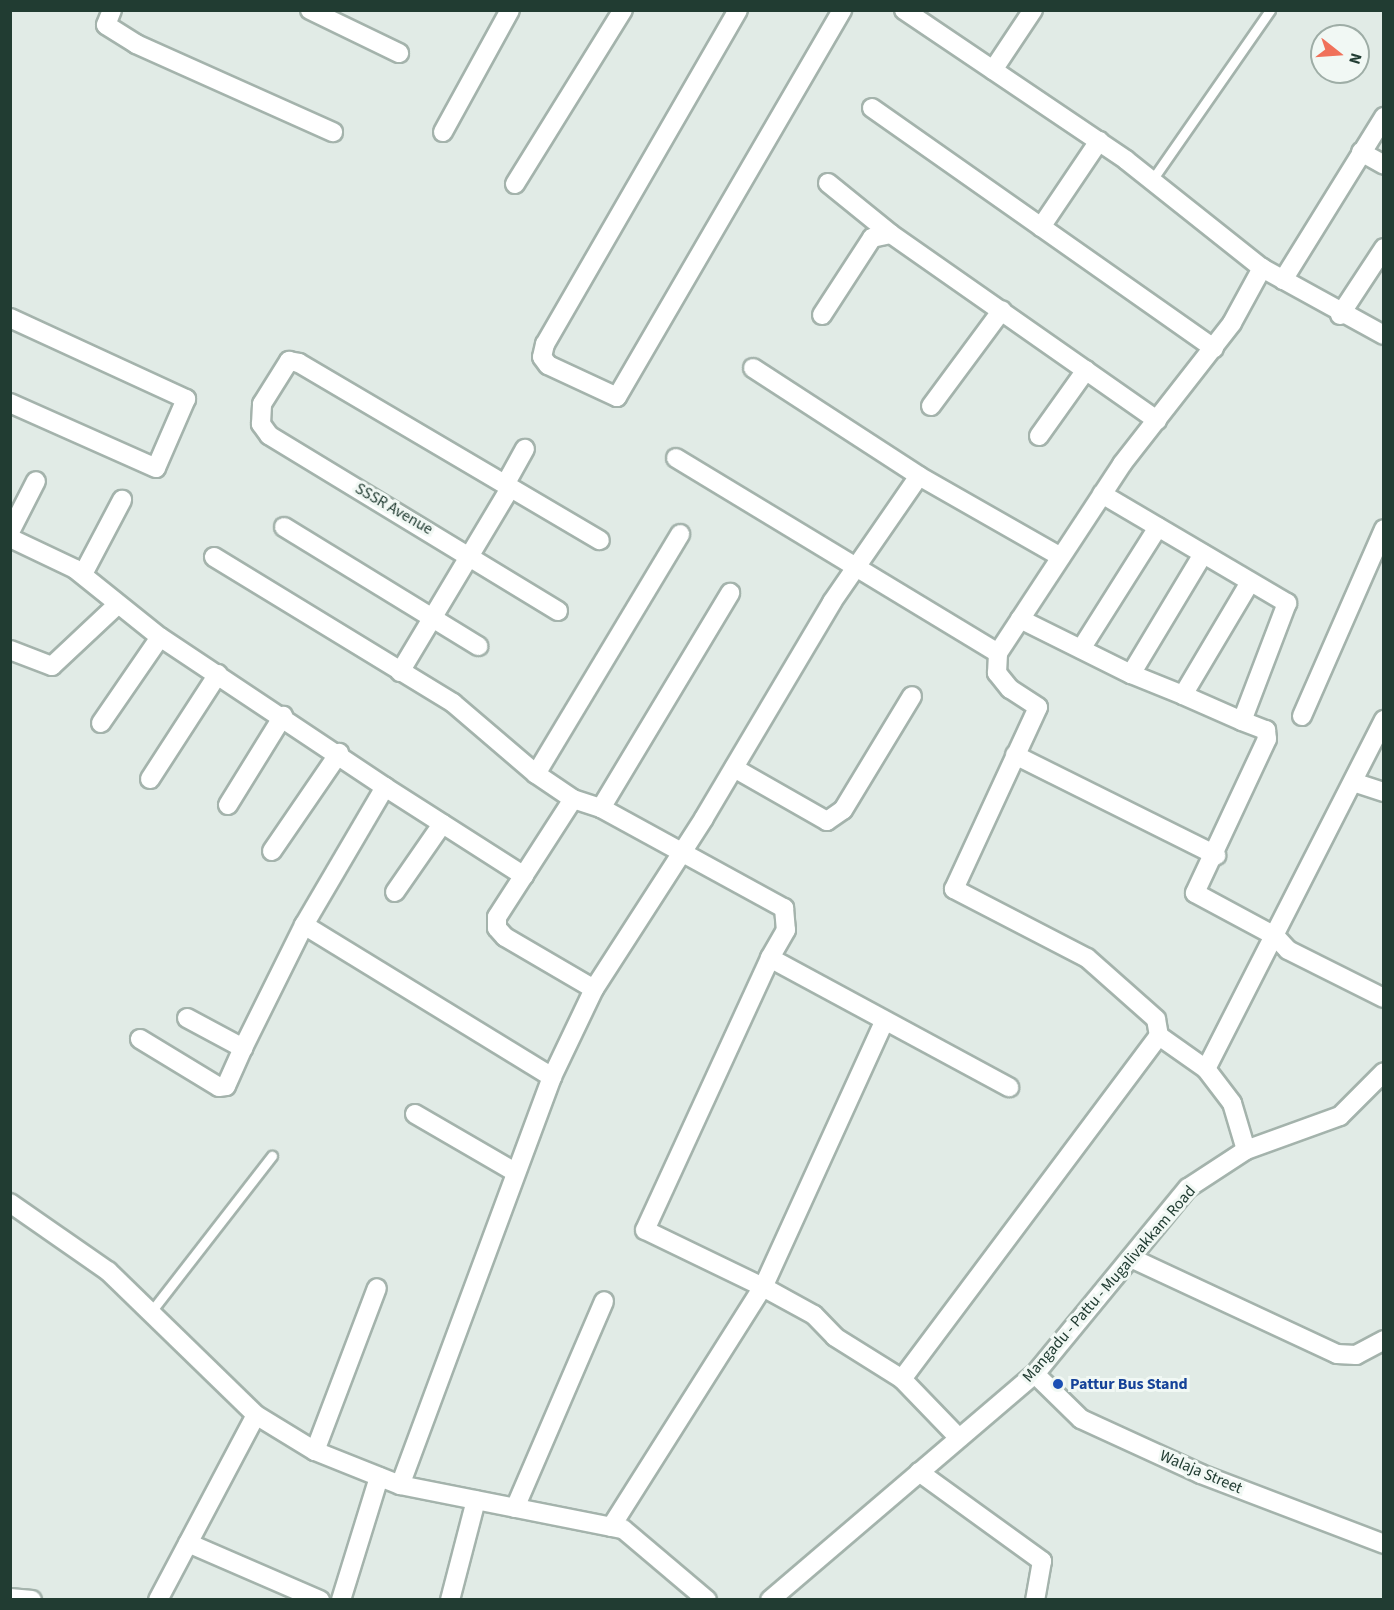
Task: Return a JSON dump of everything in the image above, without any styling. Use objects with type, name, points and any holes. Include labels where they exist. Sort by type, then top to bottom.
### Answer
[{"type":"street","points":[[112,10],[106,25],[136,44],[333,132]]},
{"type":"street","points":[[310,10],[399,53]]},
{"type":"street","points":[[443,132],[510,10]]},
{"type":"street","points":[[515,184],[623,10]]},
{"type":"street","points":[[738,10],[545,344],[542,357],[548,365],[617,397],[842,10]]},
{"type":"street","points":[[993,70],[1033,10]]},
{"type":"street","points":[[916,13],[993,70],[1099,141],[1152,180],[1262,268],[1340,315],[1383,335]]},
{"type":"street","points":[[872,108],[1214,348]]},
{"type":"street","points":[[1283,280],[1383,117]]},
{"type":"street","points":[[1041,227],[1099,141]]},
{"type":"street","points":[[1361,152],[1383,165]]},
{"type":"street","points":[[828,183],[891,234],[1157,420]]},
{"type":"street","points":[[822,315],[872,238],[891,234]]},
{"type":"street","points":[[1340,315],[1383,248]]},
{"type":"street","points":[[1246,1150],[1232,1103],[1206,1069],[1159,1036],[1156,1019],[1087,958],[954,889],[1038,707],[1010,689],[997,673],[998,653],[1102,494],[1214,348],[1262,268]]},
{"type":"street","points":[[930,406],[1002,310]]},
{"type":"street","points":[[10,318],[183,396],[186,404],[156,468],[10,403]]},
{"type":"street","name":"SSSR Avenue","points":[[506,483],[304,365],[289,361],[262,404],[261,423],[269,435],[471,554],[558,611]]},
{"type":"street","points":[[753,368],[919,476],[1061,557]]},
{"type":"street","points":[[1039,436],[1086,370]]},
{"type":"street","points":[[506,483],[525,449]]},
{"type":"street","points":[[676,458],[998,653]]},
{"type":"street","points":[[400,1485],[552,1077],[594,989],[684,849],[855,568],[919,476]]},
{"type":"street","points":[[10,532],[36,481]]},
{"type":"street","points":[[506,483],[600,540]]},
{"type":"street","points":[[400,672],[510,488],[506,483]]},
{"type":"street","points":[[1102,494],[1287,603],[1242,721]]},
{"type":"street","points":[[83,574],[122,500]]},
{"type":"street","points":[[284,527],[478,646]]},
{"type":"street","points":[[1081,649],[1158,527]]},
{"type":"street","points":[[1302,716],[1383,529]]},
{"type":"street","points":[[536,774],[680,534]]},
{"type":"street","points":[[10,538],[83,574],[117,606],[159,637],[283,716],[385,787],[524,876]]},
{"type":"street","points":[[1131,674],[1203,554]]},
{"type":"street","points":[[214,557],[453,704],[536,774],[573,799],[601,808],[684,849],[784,908],[786,930],[770,958],[645,1230],[814,1314],[835,1336],[902,1379],[959,1438]]},
{"type":"street","points":[[1183,695],[1250,582]]},
{"type":"street","points":[[601,808],[730,593]]},
{"type":"street","points":[[10,650],[52,666],[117,606]]},
{"type":"street","points":[[1020,619],[1131,674],[1266,730],[1267,738],[1216,855],[1195,894],[1275,936],[1288,950],[1383,998]]},
{"type":"street","points":[[101,723],[159,637]]},
{"type":"street","points":[[150,779],[218,674]]},
{"type":"street","points":[[734,768],[826,821],[843,810],[912,696]]},
{"type":"street","points":[[228,805],[283,716]]},
{"type":"street","points":[[1206,1069],[1383,720]]},
{"type":"street","points":[[272,851],[339,753]]},
{"type":"street","points":[[1016,755],[1216,855]]},
{"type":"street","points":[[1353,782],[1383,792]]},
{"type":"street","points":[[140,1039],[219,1087],[226,1086],[304,925],[385,787]]},
{"type":"street","points":[[573,799],[497,917],[497,928],[594,989]]},
{"type":"street","points":[[395,892],[442,824]]},
{"type":"street","points":[[304,925],[552,1077]]},
{"type":"street","points":[[770,958],[1009,1088]]},
{"type":"street","points":[[187,1018],[243,1048]]},
{"type":"street","points":[[611,1527],[763,1287],[884,1022]]},
{"type":"street","points":[[902,1379],[1159,1036]]},
{"type":"street","name":"Mangadu - Pattu - Mugalivakkam Road","points":[[770,1599],[1035,1374],[1188,1188],[1246,1150],[1340,1116],[1383,1072]]},
{"type":"street","points":[[415,1114],[515,1172]]},
{"type":"street","points":[[10,1203],[27,1210],[108,1271],[256,1415],[315,1451],[400,1485],[623,1529],[707,1599]]},
{"type":"street","points":[[1131,1258],[1337,1354],[1356,1355],[1383,1340]]},
{"type":"street","points":[[315,1451],[377,1288]]},
{"type":"street","points":[[514,1508],[604,1301]]},
{"type":"street","name":"Walaja Street","points":[[1035,1374],[1081,1419],[1201,1474],[1383,1544]]},
{"type":"street","points":[[158,1599],[256,1415]]},
{"type":"street","points":[[919,1473],[1042,1561],[1035,1599]]},
{"type":"street","points":[[341,1599],[379,1477]]},
{"type":"street","points":[[450,1599],[476,1500]]},
{"type":"street","points":[[188,1543],[320,1599]]},
{"type":"lane","points":[[1152,180],[1270,10]]},
{"type":"lane","points":[[150,1313],[272,1156]]},
{"type":"place","name":"Pattur Bus Stand","points":[[1058,1384]]}]
